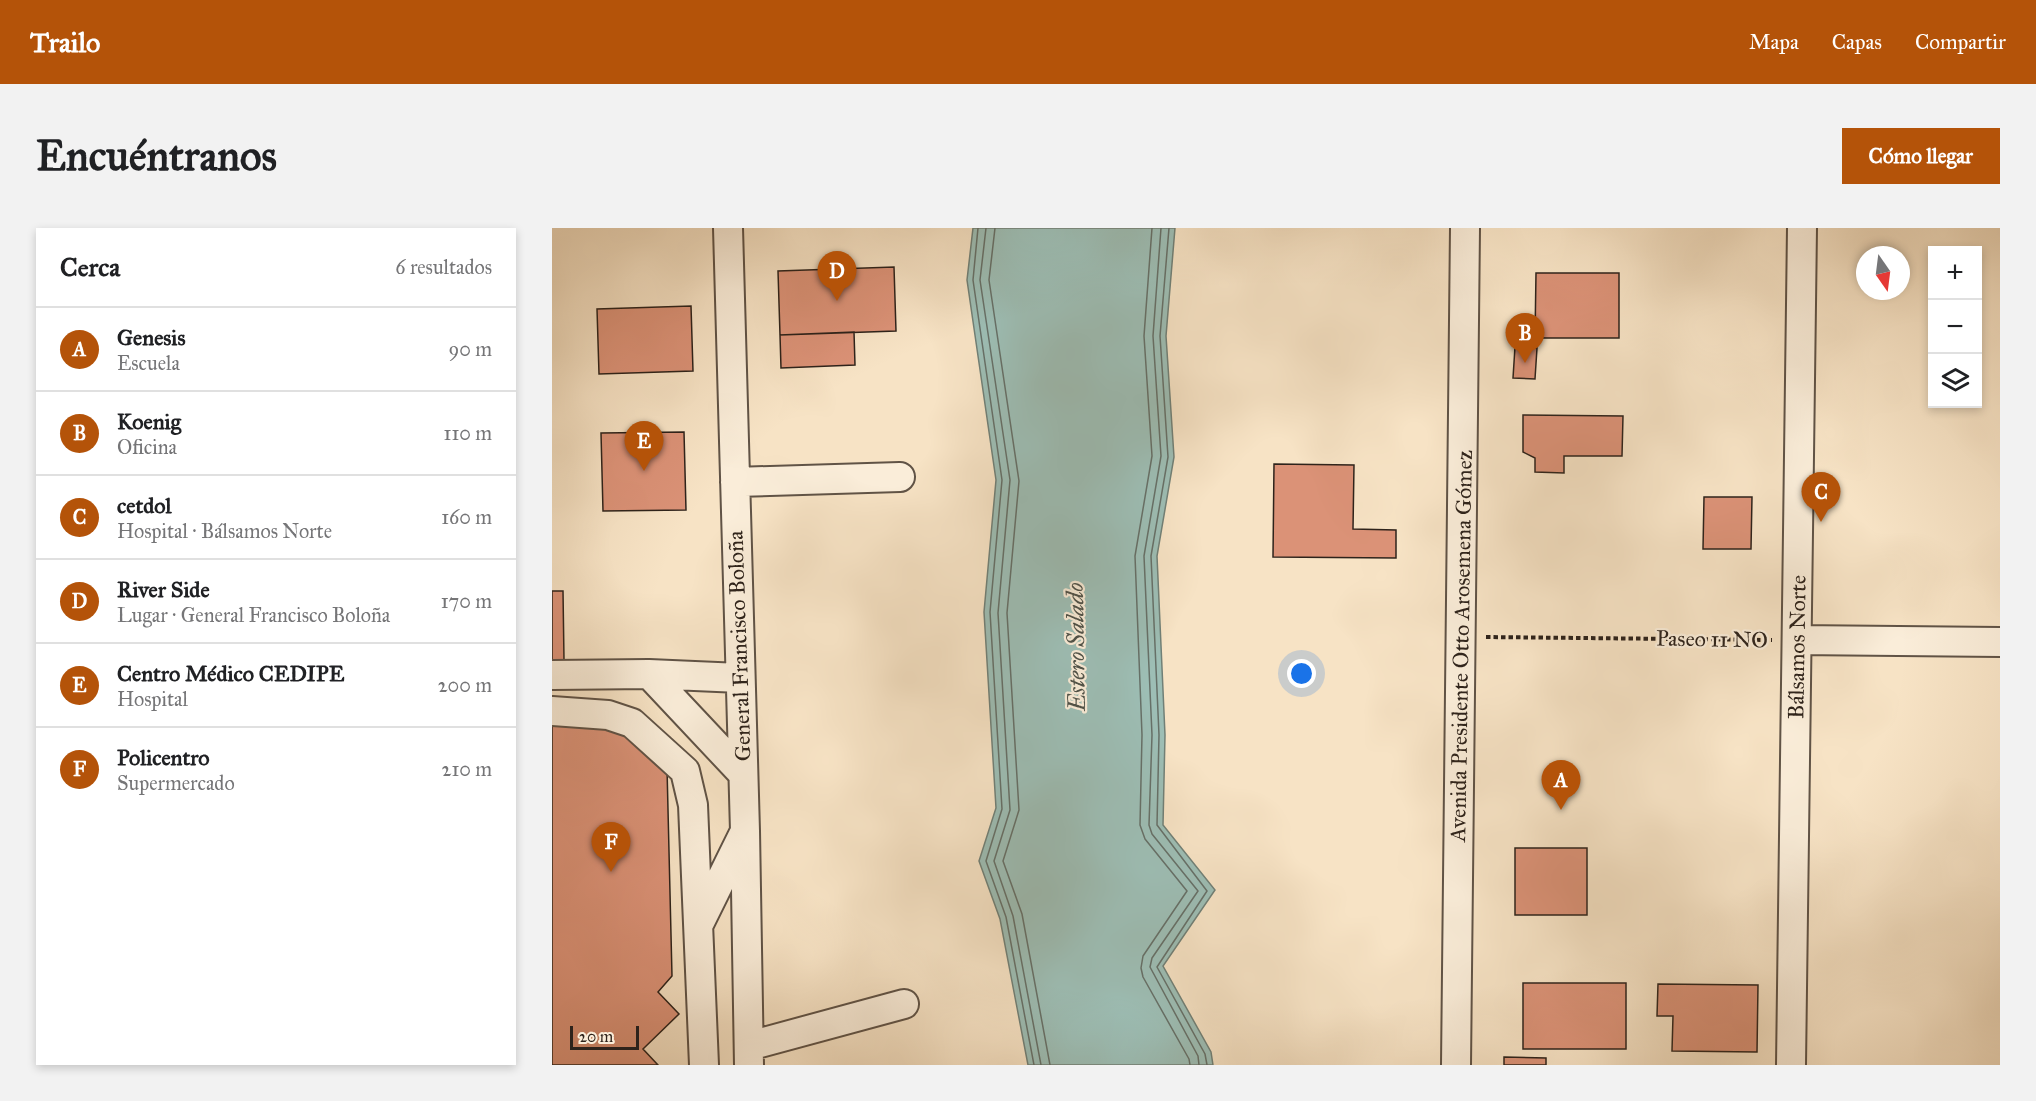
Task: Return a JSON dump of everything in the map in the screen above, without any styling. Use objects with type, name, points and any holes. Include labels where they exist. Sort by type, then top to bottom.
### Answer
[{"type":"street","name":"General Francisco Boloña","points":[[728,228],[749,1056]]},
{"type":"street","name":"Avenida Presidente Otto Arosemena Gómez","points":[[1456,1065],[1466,228]]},
{"type":"street","name":"Bálsamos Norte","points":[[1791,1065],[1802,228]]},
{"type":"street","points":[[735,482],[900,477]]},
{"type":"street","name":"Paseo 11 NO","points":[[1797,640],[2000,642]]},
{"type":"street","points":[[649,674],[743,774]]},
{"type":"street","points":[[552,675],[649,674],[740,678]]},
{"type":"street","points":[[552,711],[608,715],[632,723],[685,771],[693,805],[704,1065]]},
{"type":"street","points":[[699,924],[745,831]]},
{"type":"street","points":[[749,1056],[904,1004]]},
{"type":"path","name":"Paseo 11 NO","points":[[1461,637],[1797,640]]},
{"type":"water","name":"Estero Salado","points":[[973,228],[1175,228],[1166,336],[1174,457],[1157,556],[1165,735],[1163,825],[1215,890],[1163,966],[1211,1052],[1213,1065],[1028,1065],[1000,919],[979,861],[996,808],[984,612],[996,480],[967,280]]},
{"type":"building","points":[[894,267],[896,331],[780,335],[778,271]]},
{"type":"building","points":[[1536,273],[1619,273],[1619,338],[1535,338]]},
{"type":"building","points":[[691,306],[693,371],[599,374],[597,309]]},
{"type":"building","points":[[854,332],[855,365],[781,368],[780,335]]},
{"type":"building","points":[[1515,347],[1537,348],[1535,379],[1513,378]]},
{"type":"building","points":[[1523,415],[1623,416],[1622,456],[1564,456],[1564,473],[1535,472],[1535,458],[1523,452]]},
{"type":"building","points":[[684,432],[686,510],[603,511],[601,433]]},
{"type":"building","points":[[1274,464],[1354,465],[1353,529],[1396,530],[1396,558],[1273,557]]},
{"type":"building","points":[[1704,497],[1752,497],[1751,549],[1703,549]]},
{"type":"building","points":[[552,591],[563,591],[564,660],[552,660]]},
{"type":"building","points":[[552,720],[619,721],[667,768],[672,976],[658,992],[679,1014],[643,1049],[658,1065],[552,1065]]},
{"type":"building","points":[[1515,848],[1587,848],[1587,915],[1515,915]]},
{"type":"building","points":[[1523,983],[1626,983],[1626,1049],[1523,1049]]},
{"type":"building","points":[[1658,984],[1758,985],[1757,1052],[1672,1051],[1673,1016],[1657,1016]]},
{"type":"building","points":[[1504,1057],[1546,1058],[1546,1065],[1504,1065]]},
{"type":"place","name":"River Side","points":[[837,301]]},
{"type":"place","name":"Koenig","points":[[1525,363]]},
{"type":"place","name":"Centro Médico CEDIPE","points":[[644,471]]},
{"type":"place","name":"cetdol","points":[[1821,522]]},
{"type":"place","name":"Genesis","points":[[1561,810]]},
{"type":"place","name":"Policentro","points":[[611,872]]}]
